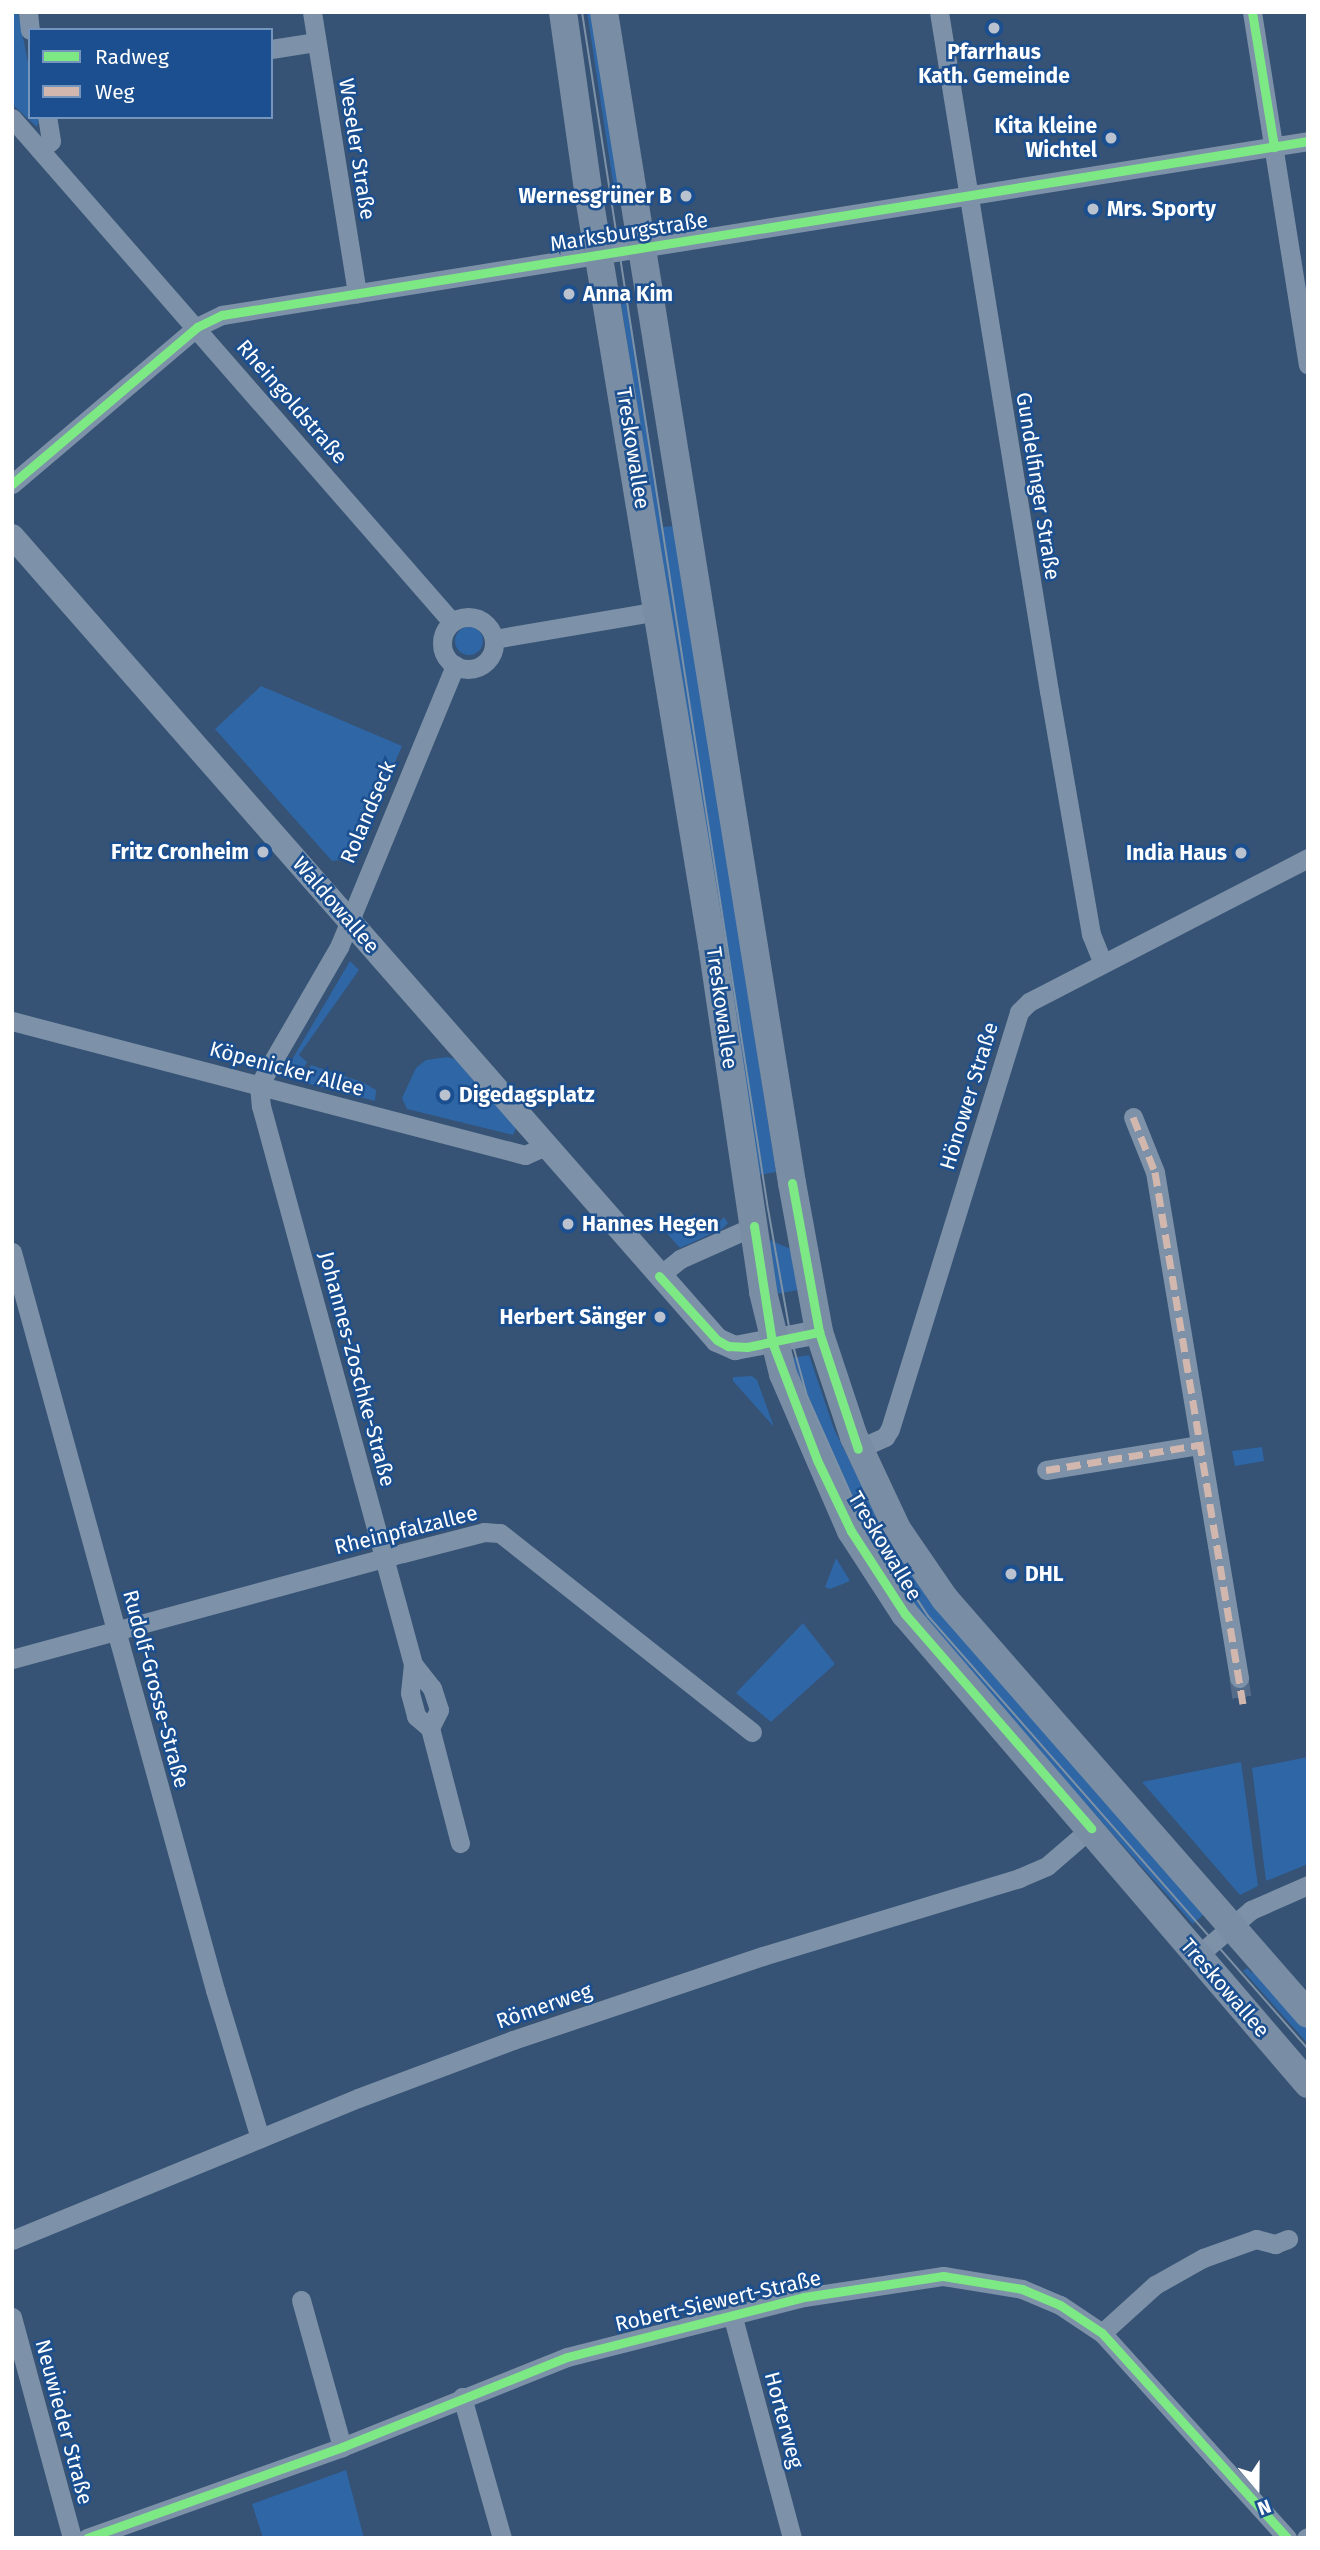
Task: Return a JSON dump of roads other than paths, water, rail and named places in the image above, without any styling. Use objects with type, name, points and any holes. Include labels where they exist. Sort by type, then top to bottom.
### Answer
[{"type":"main road","name":"Treskowallee","points":[[563,12],[772,1342],[817,1460],[874,1569],[942,1658],[1091,1828],[1308,2084]]},
{"type":"main road","name":"Treskowallee","points":[[604,12],[773,1072],[819,1332],[858,1449],[897,1529],[945,1599],[1308,2014]]},
{"type":"street","name":"Weseler Straße","points":[[312,12],[357,293]]},
{"type":"street","name":"Gundelfinger Straße","points":[[939,12],[1089,924],[1103,963]]},
{"type":"street","points":[[1252,12],[1308,365]]},
{"type":"street","points":[[273,49],[317,43]]},
{"type":"street","name":"Rheingoldstraße","points":[[12,118],[452,622]]},
{"type":"street","points":[[40,150],[51,141],[47,119]]},
{"type":"street","name":"Marksburgstraße","points":[[12,484],[197,327],[222,316],[1308,141]]},
{"type":"street","name":"Waldowallee","points":[[12,536],[717,1340],[736,1348],[819,1332]]},
{"type":"street","points":[[494,639],[658,611]]},
{"type":"street","points":[[476,618],[489,627],[494,639],[485,663],[470,669],[455,665],[442,644],[452,622],[476,618]]},
{"type":"street","name":"Rolandseck","points":[[259,1086],[339,947],[455,665]]},
{"type":"street","name":"Hönower Straße","points":[[858,1449],[886,1437],[890,1429],[1019,1012],[1103,963],[1308,858]]},
{"type":"street","name":"Köpenicker Allee","points":[[12,1021],[526,1155],[547,1144]]},
{"type":"street","name":"Johannes-Zoschke-Straße","points":[[259,1086],[261,1106],[413,1664],[432,1688],[439,1710],[430,1728],[460,1843]]},
{"type":"street","points":[[1133,1117],[1155,1172],[1238,1678]]},
{"type":"street","points":[[659,1276],[680,1259],[754,1226]]},
{"type":"street","name":"Rudolf-Grosse-Straße","points":[[12,1252],[215,1990],[260,2138]]},
{"type":"street","points":[[1046,1470],[1198,1445]]},
{"type":"street","name":"Rheinpfalzallee","points":[[12,1659],[484,1532],[500,1533],[752,1732]]},
{"type":"street","name":"Römerweg","points":[[12,2240],[260,2138],[546,2029],[763,1956],[1019,1878],[1047,1866],[1091,1828]]},
{"type":"street","points":[[1197,1956],[1251,1910],[1308,1885]]},
{"type":"street","points":[[1102,2333],[1155,2285],[1203,2258],[1256,2239],[1275,2244],[1288,2239]]},
{"type":"street","name":"Robert-Siewert-Straße","points":[[87,2538],[342,2447],[567,2357],[732,2314],[849,2288],[943,2276],[967,2277],[1048,2300],[1102,2333],[1287,2538]]},
{"type":"street","points":[[301,2300],[342,2447]]},
{"type":"street","name":"Horterweg","points":[[732,2314],[792,2538]]},
{"type":"street","name":"Neuwieder Straße","points":[[12,2317],[72,2538]]},
{"type":"street","points":[[462,2397],[502,2538]]},
{"type":"tunnel","points":[[1239,1678],[1243,1704]]},
{"type":"tram line","points":[[582,12],[768,1209],[791,1338],[807,1396],[856,1506],[928,1616],[1308,2049]]},
{"type":"place","name":"Pfarrhaus Kath. Gemeinde","points":[[994,28]]},
{"type":"place","name":"Kita kleine Wichtel","points":[[1111,138]]},
{"type":"place","name":"Wernesgrüner B","points":[[686,196]]},
{"type":"place","name":"Mrs. Sporty","points":[[1093,209]]},
{"type":"place","name":"Anna Kim","points":[[569,294]]},
{"type":"place","name":"Fritz Cronheim","points":[[263,852]]},
{"type":"place","name":"India Haus","points":[[1241,853]]},
{"type":"place","name":"Digedagsplatz","points":[[445,1095]]},
{"type":"place","name":"Hannes Hegen","points":[[568,1224]]},
{"type":"place","name":"Herbert Sänger","points":[[660,1317]]},
{"type":"place","name":"DHL","points":[[1011,1574]]}]
